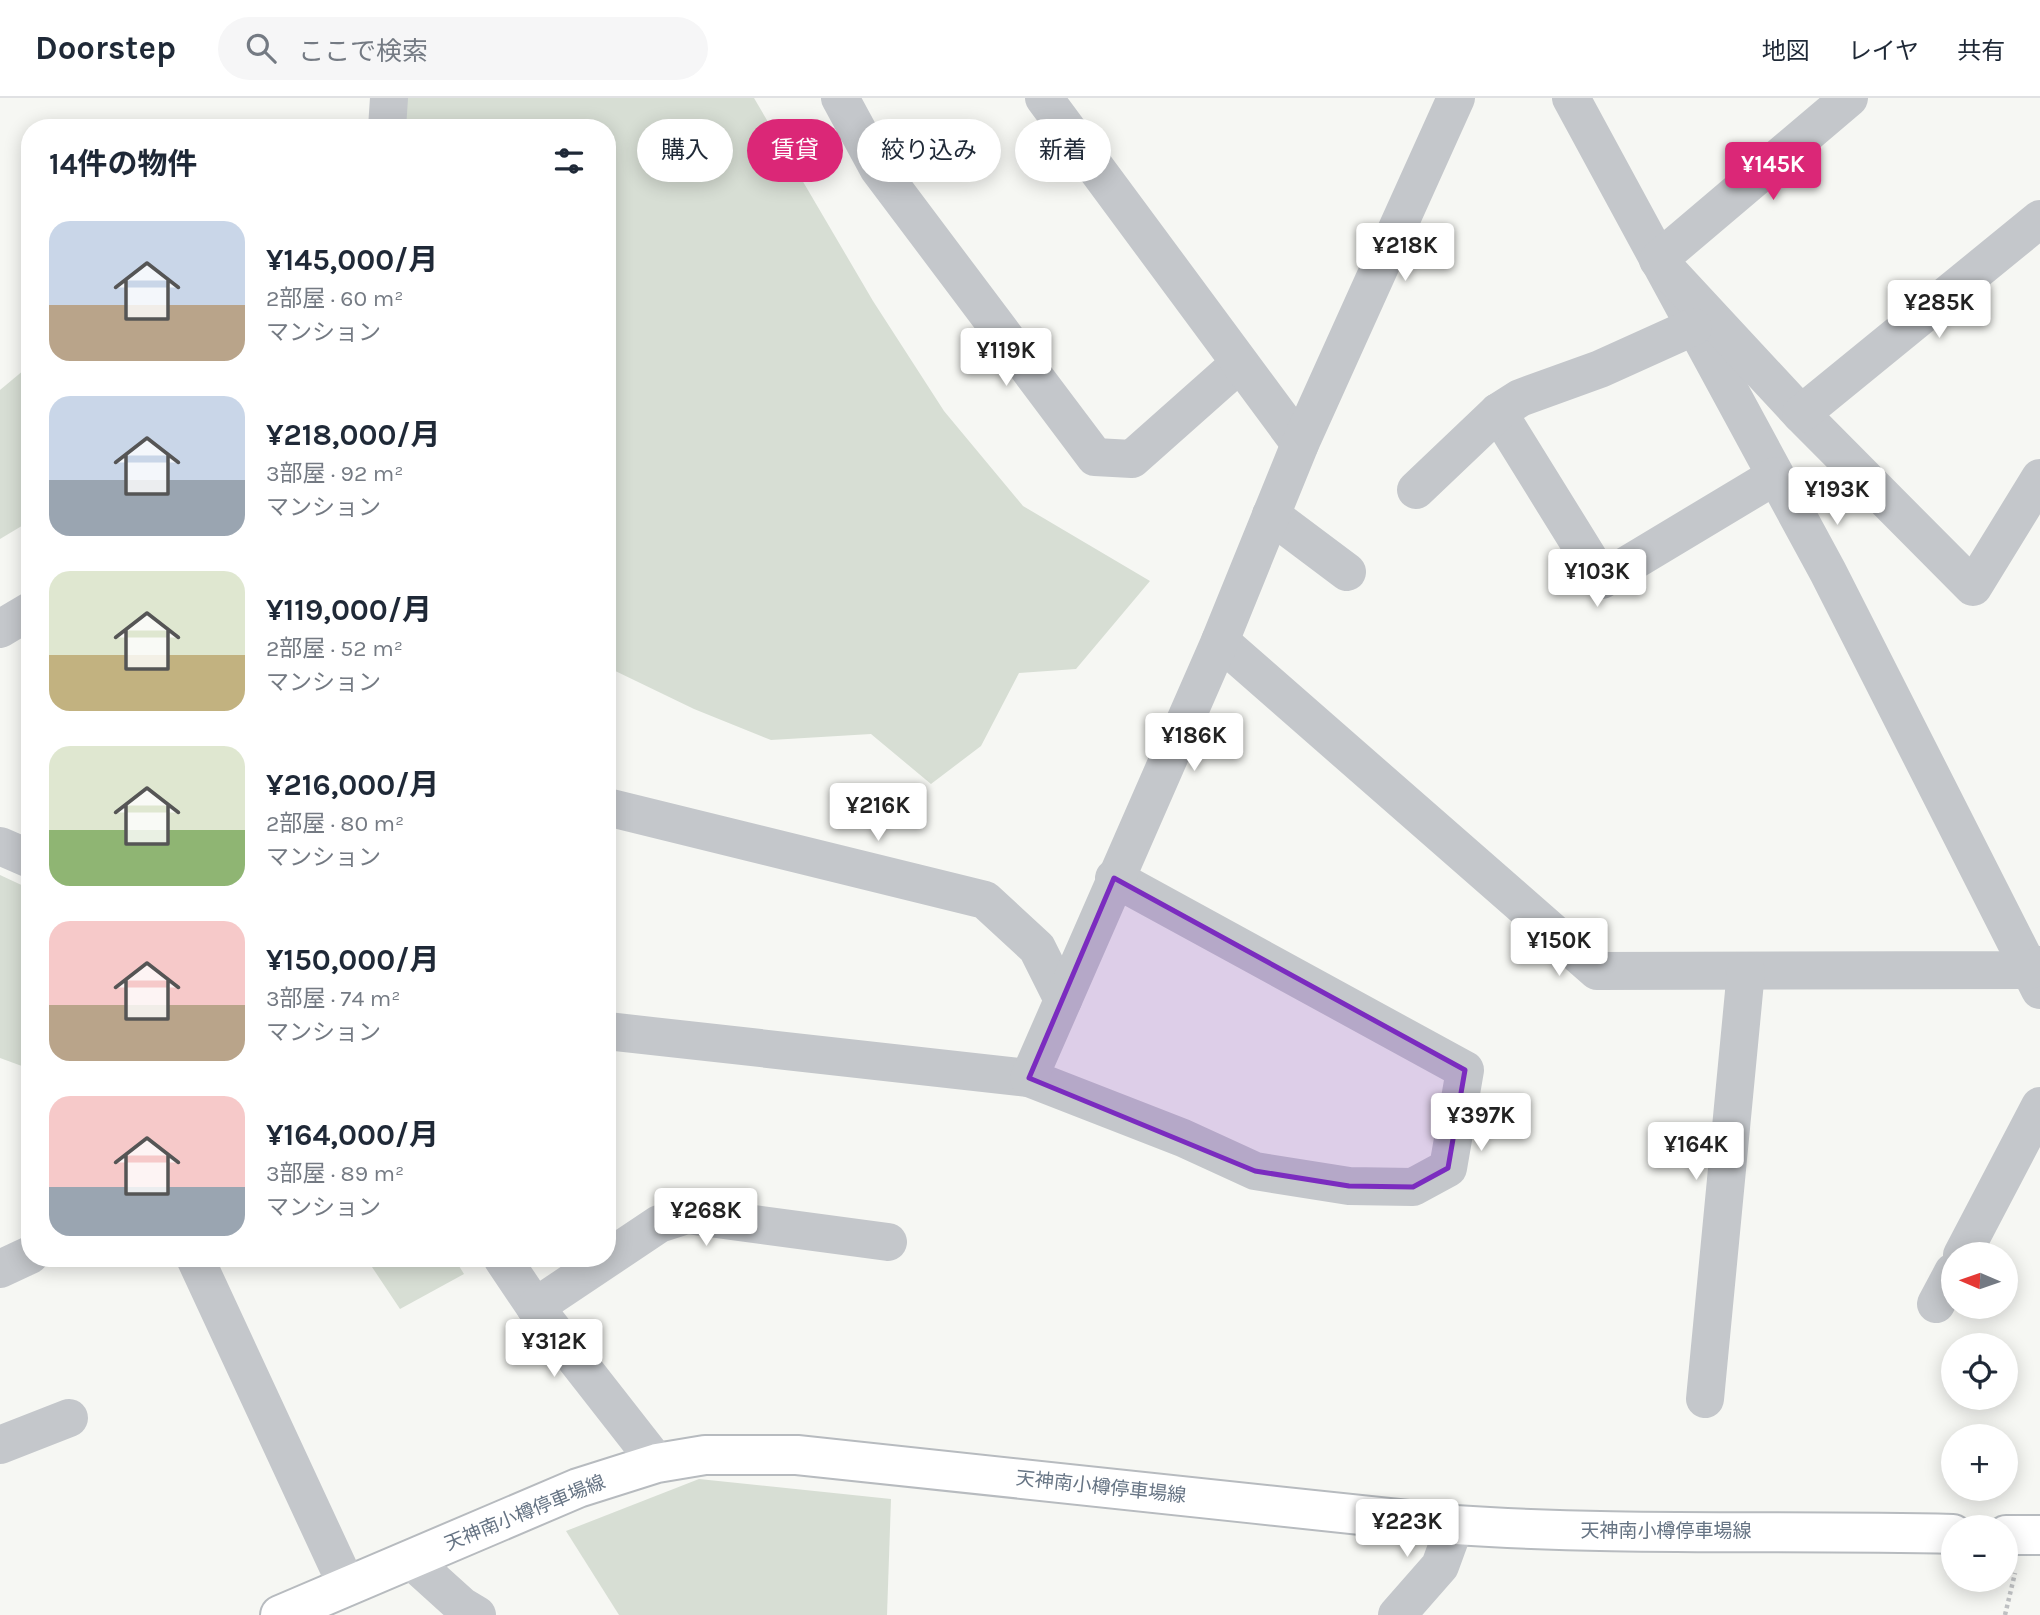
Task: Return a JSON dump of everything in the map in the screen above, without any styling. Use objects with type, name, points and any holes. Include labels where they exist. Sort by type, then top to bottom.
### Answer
[{"type":"main road","name":"天神南小樽停車場線","points":[[280,1615],[328,1600],[411,1560],[578,1488],[657,1463],[705,1455],[797,1455],[1455,1525],[1556,1532],[1768,1530],[1941,1534]]},
{"type":"main road","points":[[2018,1535],[2040,1535]]},
{"type":"street","points":[[388,119],[389,98]]},
{"type":"street","points":[[840,98],[878,168],[1095,457],[1132,459],[1240,364]]},
{"type":"street","points":[[1044,98],[1300,444]]},
{"type":"street","points":[[1029,1078],[1114,878],[1220,641],[1300,444],[1456,98]]},
{"type":"street","points":[[1220,641],[1597,971],[2036,975],[1828,572],[1571,98]]},
{"type":"street","points":[[1657,260],[1849,98]]},
{"type":"street","points":[[1801,414],[2040,219]]},
{"type":"street","points":[[1657,260],[1801,414],[1973,587],[2040,478]]},
{"type":"street","points":[[1416,490],[1498,412],[1520,398],[1600,369],[1693,327]]},
{"type":"street","points":[[1498,412],[1602,580],[1775,476]]},
{"type":"street","points":[[1271,515],[1347,572]]},
{"type":"street","points":[[0,629],[21,616]]},
{"type":"street","points":[[616,809],[985,900],[1037,948],[1063,1000]]},
{"type":"street","points":[[0,846],[21,855]]},
{"type":"street","points":[[616,1032],[1029,1078],[1183,1138],[1255,1171],[1349,1186],[1413,1187],[1448,1168],[1465,1070],[1114,878]]},
{"type":"street","points":[[1705,1399],[1746,971]]},
{"type":"street","points":[[1969,1242],[2040,1106]]},
{"type":"street","points":[[616,1253],[659,1224],[687,1215],[888,1242]]},
{"type":"street","points":[[0,1269],[21,1259]]},
{"type":"street","points":[[198,1267],[328,1600]]},
{"type":"street","points":[[508,1267],[535,1307],[657,1463]]},
{"type":"street","points":[[535,1307],[595,1267]]},
{"type":"street","points":[[0,1445],[69,1418]]},
{"type":"street","points":[[1396,1615],[1440,1566],[1455,1525]]},
{"type":"street","points":[[411,1560],[462,1606],[477,1615]]},
{"type":"highlighted area","points":[[1114,878],[1465,1070],[1448,1168],[1413,1187],[1349,1186],[1255,1171],[1029,1078]]},
{"type":"shaded area","points":[[407,98],[754,98],[766,119],[747,119],[747,182],[803,182],[873,301],[944,411],[1023,506],[1150,581],[1076,669],[1019,673],[981,746],[931,784],[871,734],[771,740],[694,709],[616,671],[616,119],[406,119]]},
{"type":"shaded area","points":[[21,372],[21,526],[0,539],[0,390]]},
{"type":"shaded area","points":[[0,875],[21,885],[21,1066],[0,1058]]},
{"type":"shaded area","points":[[372,1267],[460,1267],[464,1274],[400,1309]]},
{"type":"shaded area","points":[[699,1479],[891,1499],[887,1615],[619,1615],[566,1531]]}]
